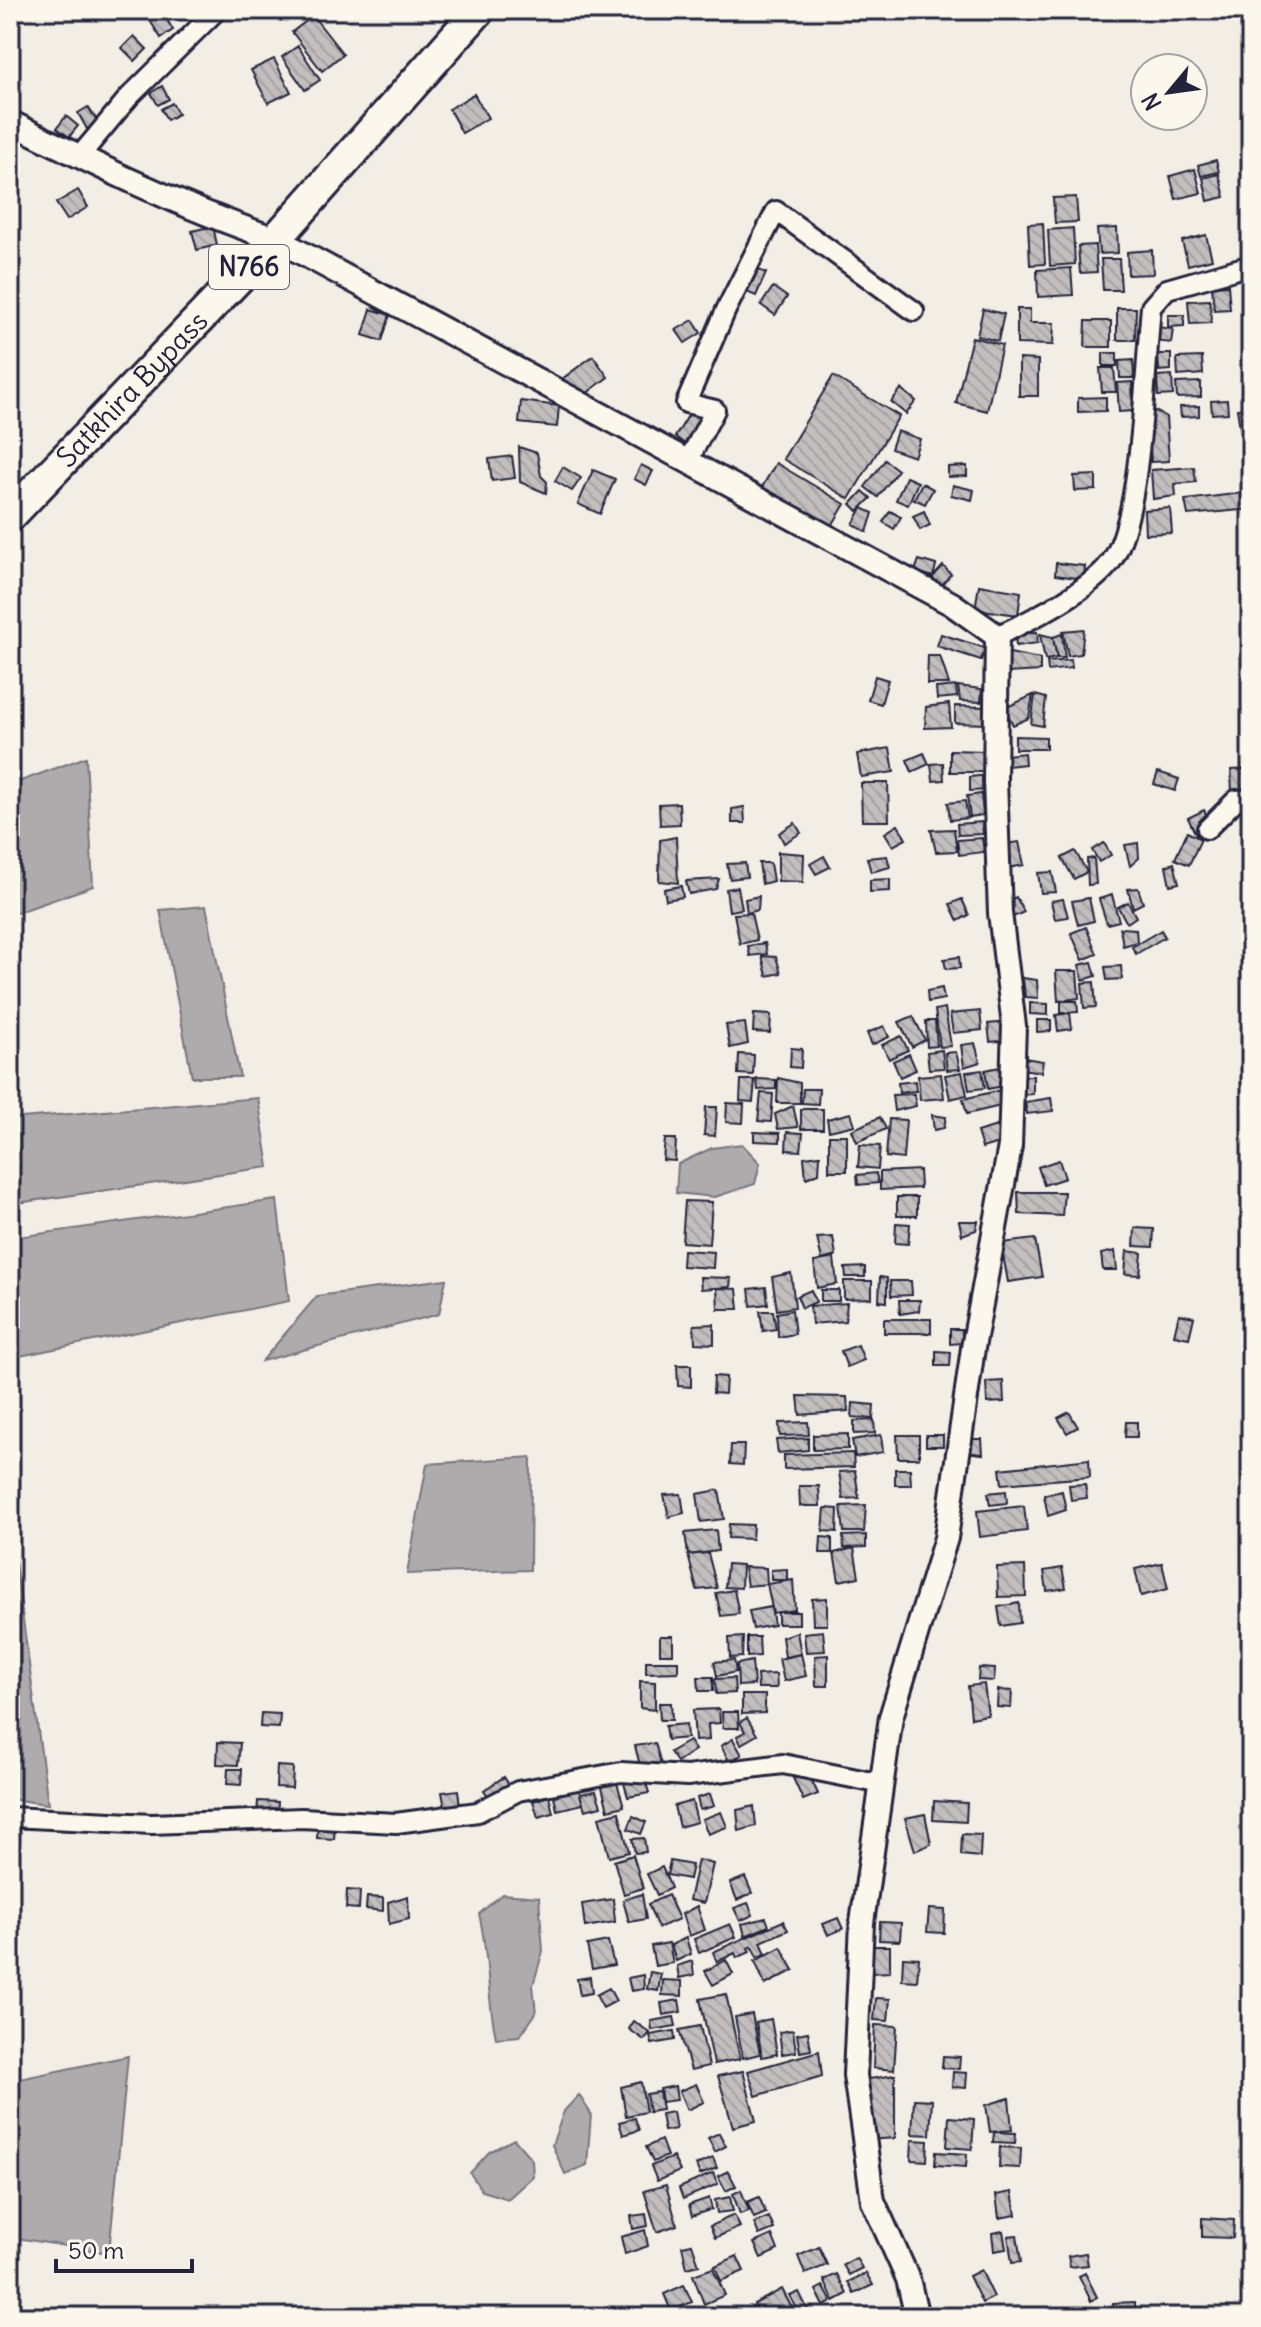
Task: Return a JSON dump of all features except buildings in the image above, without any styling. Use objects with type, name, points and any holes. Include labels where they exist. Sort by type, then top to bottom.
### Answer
[{"type":"highway","name":"Satkhira Bypass","points":[[10,516],[276,239],[479,10]]},
{"type":"street","points":[[79,157],[129,97],[217,10]]},
{"type":"street","points":[[10,122],[79,157],[243,228],[276,239],[952,604],[997,636]]},
{"type":"street","points":[[688,461],[715,410],[686,403],[726,310],[776,211],[914,311]]},
{"type":"street","points":[[997,636],[1077,590],[1114,558],[1129,512],[1151,307],[1157,298],[1167,289],[1251,265]]},
{"type":"street","points":[[917,2317],[908,2279],[873,2201],[855,2075],[862,1923],[891,1717],[946,1538],[973,1348],[1010,1146],[1014,1026],[1000,913],[995,781],[997,636]]},
{"type":"street","points":[[1207,829],[1236,800],[1251,799]]},
{"type":"street","points":[[10,1817],[152,1824],[301,1818],[396,1823],[478,1812],[518,1791],[621,1772],[687,1776],[783,1764],[882,1784]]},
{"type":"shaded area","points":[[86,757],[93,886],[10,915],[10,785]]},
{"type":"shaded area","points":[[206,906],[240,1077],[192,1077],[160,910]]},
{"type":"shaded area","points":[[258,1098],[269,1167],[10,1204],[10,1119]]},
{"type":"shaded area","points":[[742,1144],[760,1163],[755,1184],[715,1197],[676,1193],[678,1164],[712,1148]]},
{"type":"shaded area","points":[[277,1200],[289,1301],[10,1358],[10,1238]]},
{"type":"shaded area","points":[[446,1279],[439,1314],[262,1361],[317,1296]]},
{"type":"shaded area","points":[[531,1457],[530,1570],[407,1574],[427,1464]]},
{"type":"shaded area","points":[[10,1524],[48,1804],[10,1799]]},
{"type":"shaded area","points":[[502,1894],[539,1897],[543,1951],[533,1985],[536,2013],[520,2036],[496,2038],[479,1914]]},
{"type":"shaded area","points":[[128,2056],[109,2253],[10,2237],[10,2081]]},
{"type":"shaded area","points":[[579,2095],[591,2114],[587,2165],[565,2174],[552,2145],[564,2111]]},
{"type":"shaded area","points":[[514,2139],[532,2160],[533,2176],[508,2199],[482,2191],[470,2173],[489,2152]]}]
